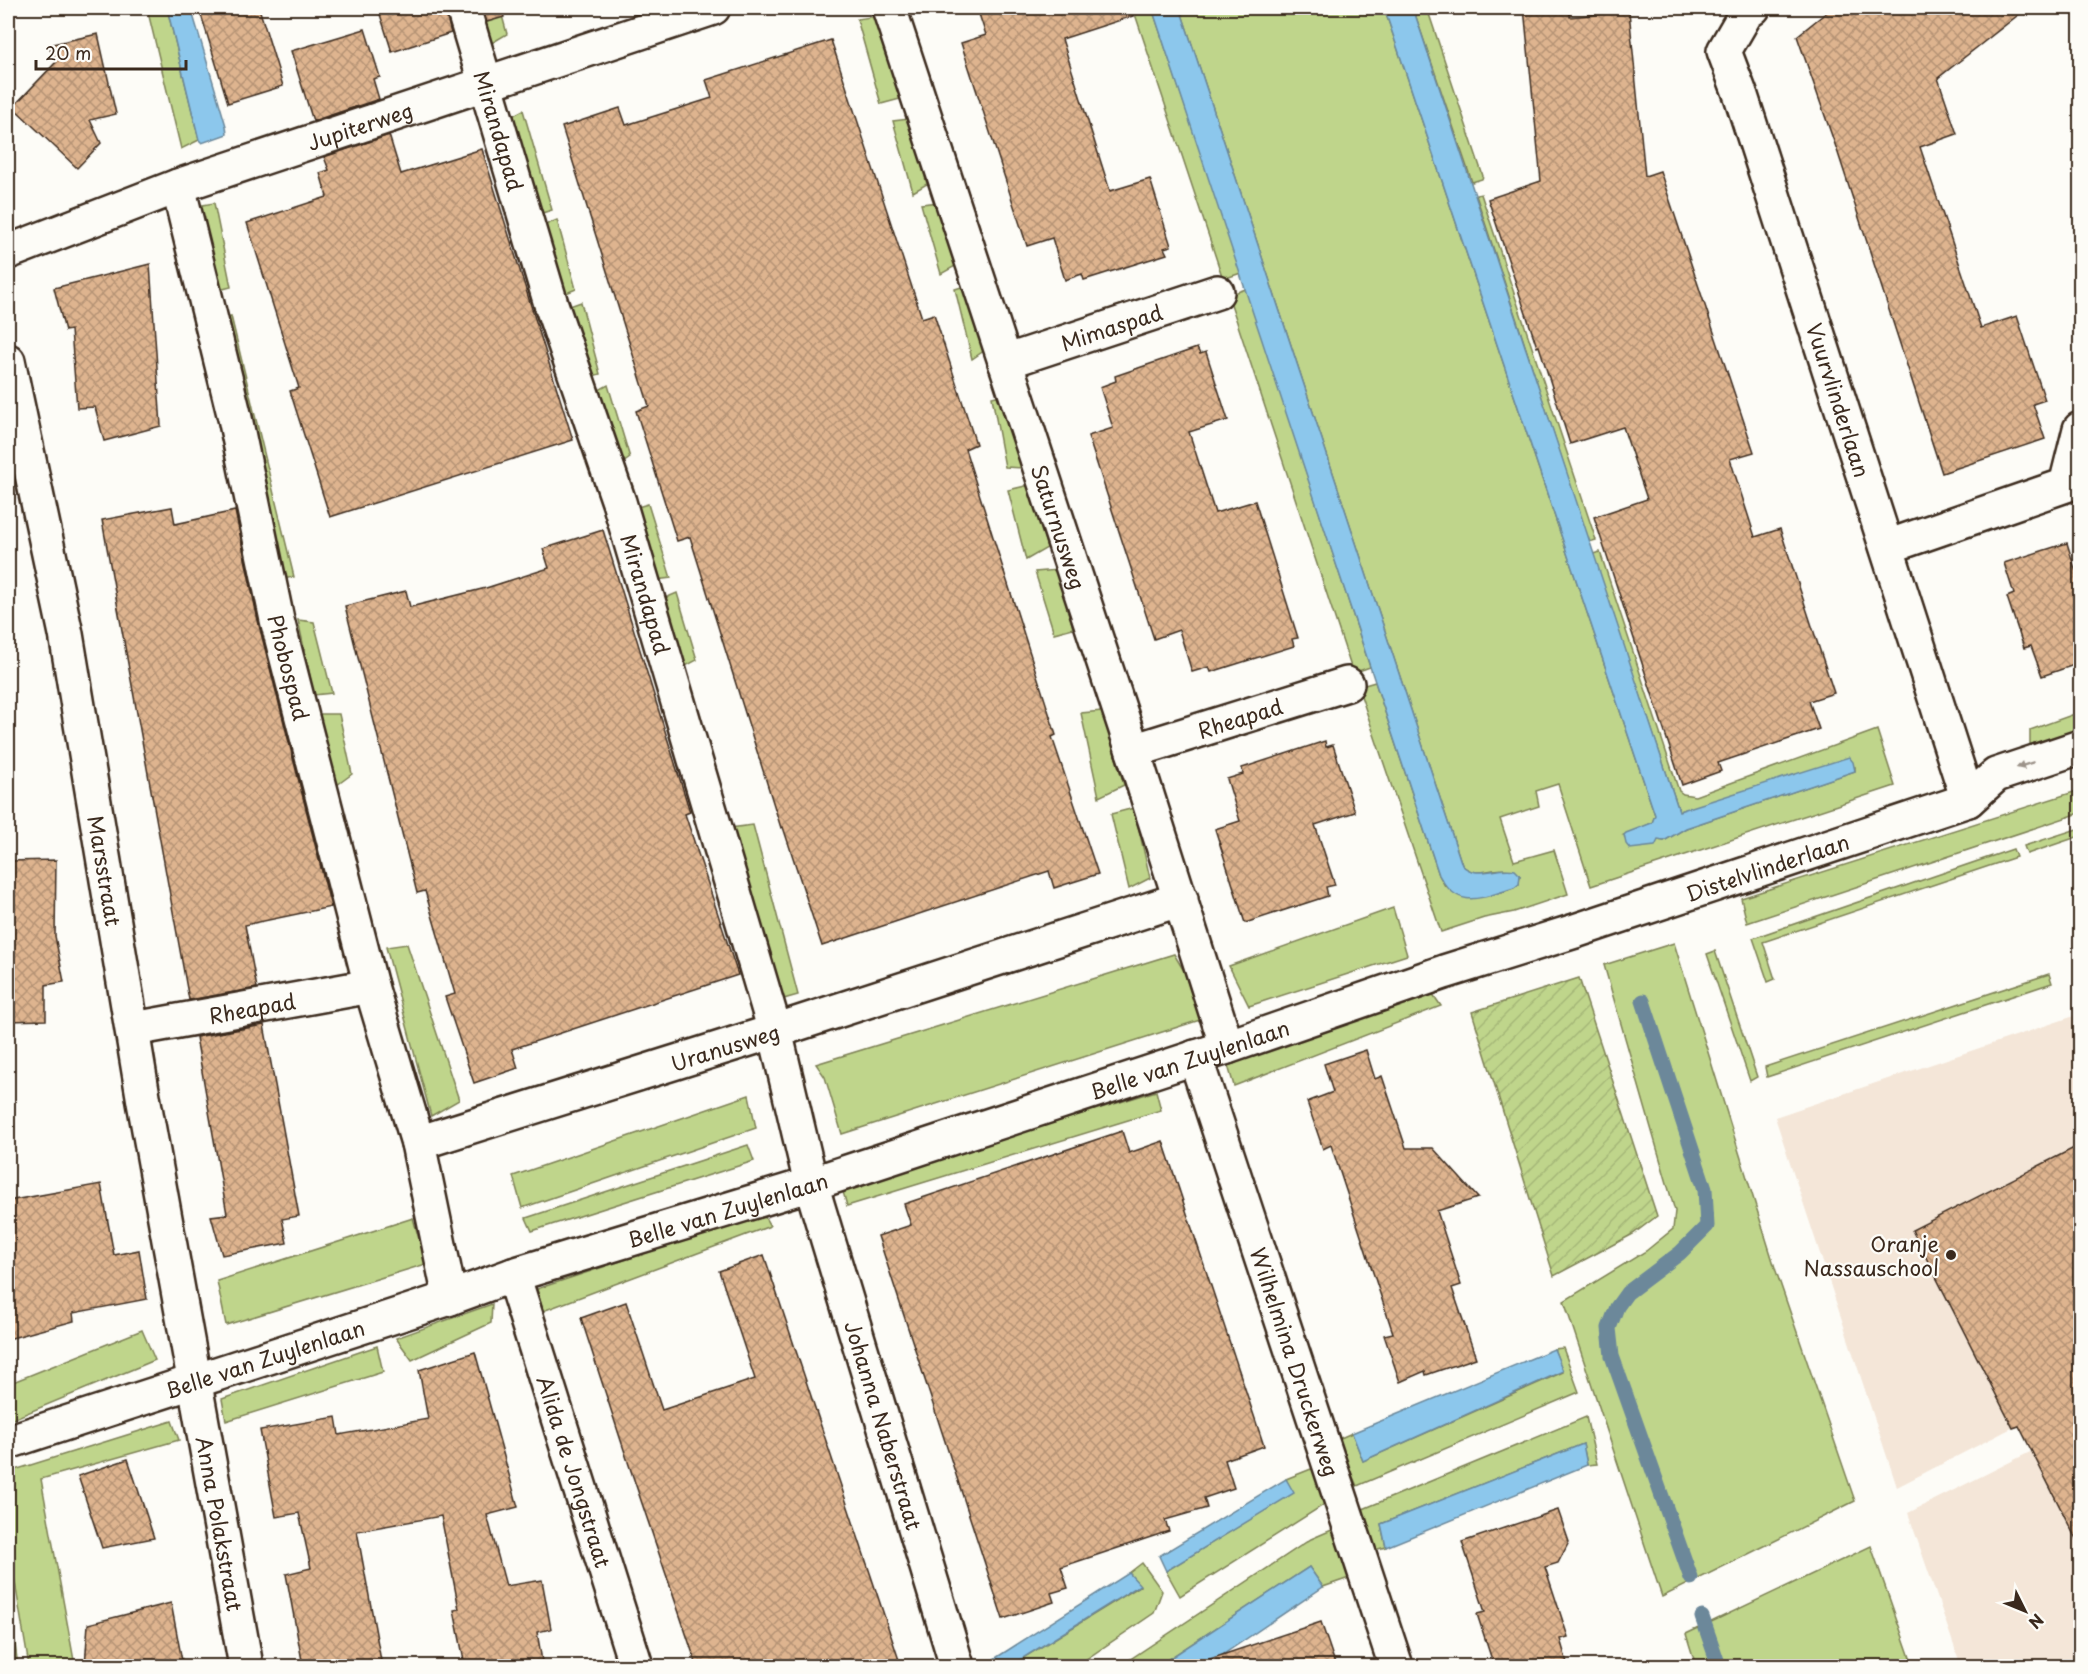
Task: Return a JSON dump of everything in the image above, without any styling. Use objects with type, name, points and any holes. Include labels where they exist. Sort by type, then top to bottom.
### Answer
[{"type":"street","name":"Mirandapad","points":[[463,8],[551,304],[619,502],[775,1031],[811,1184]]},
{"type":"street","name":"Jupiterweg","points":[[8,252],[178,186],[713,8]]},
{"type":"street","name":"Saturnusweg","points":[[889,8],[1133,751],[1227,1047]]},
{"type":"street","name":"Vuurvlinderlaan","points":[[1753,8],[1746,13],[1724,51],[1741,96],[1968,800]]},
{"type":"street","name":"Phobospad","points":[[178,186],[235,418],[277,620],[371,986],[418,1143]]},
{"type":"street","name":"Mimaspad","points":[[1005,362],[1217,292]]},
{"type":"street","name":"Marsstraat","points":[[8,361],[66,634],[134,1029],[144,1102],[194,1380]]},
{"type":"street","points":[[1887,547],[2067,485],[2080,429]]},
{"type":"street","name":"Rheapad","points":[[1133,751],[1347,684]]},
{"type":"street","name":"Distelvlinderlaan","points":[[1444,972],[1575,931],[1968,800],[1996,775],[2080,747]]},
{"type":"street","name":"Uranusweg","points":[[418,1143],[775,1031],[1181,899]]},
{"type":"street","name":"Belle van Zuylenlaan","points":[[8,1442],[450,1298],[513,1275],[811,1184],[1195,1058],[1444,972]]},
{"type":"street","name":"Rheapad","points":[[134,1029],[371,986]]},
{"type":"street","name":"Wilhelmina Druckerweg","points":[[1195,1058],[1396,1666]]},
{"type":"street","points":[[418,1143],[450,1298]]},
{"type":"street","name":"Johanna Naberstraat","points":[[811,1184],[957,1666]]},
{"type":"street","name":"Alida de Jongstraat","points":[[513,1275],[636,1666]]},
{"type":"street","name":"Anna Polakstraat","points":[[194,1380],[246,1666]]},
{"type":"shaded area","name":"Oranje Nassauschool","points":[[2080,1014],[2080,1393],[1897,1487],[1775,1117]]},
{"type":"shaded area","points":[[2080,1427],[2080,1666],[1961,1666],[1908,1513]]},
{"type":"green space","points":[[147,8],[167,8],[199,140],[181,149]]},
{"type":"green space","points":[[480,8],[500,8],[507,34],[490,44]]},
{"type":"green space","points":[[1133,8],[1152,8],[1241,273],[1223,279]]},
{"type":"green space","points":[[1180,8],[1384,8],[1655,815],[1652,823],[1624,835],[1664,841],[1686,828],[1855,771],[1855,767],[1679,811],[1593,554],[1600,552],[1679,791],[1695,796],[1877,730],[1895,786],[1591,886],[1558,784],[1536,791],[1539,806],[1500,819],[1514,861],[1554,850],[1568,894],[1441,932],[1358,687],[1375,682],[1439,875],[1445,886],[1473,892],[1502,892],[1519,884],[1520,875],[1504,869],[1475,872],[1462,865]]},
{"type":"green space","points":[[1413,8],[1427,8],[1483,176],[1482,179],[1472,182]]},
{"type":"green space","points":[[877,16],[900,99],[881,104],[857,19]]},
{"type":"green space","points":[[523,110],[552,210],[539,214],[508,118]]},
{"type":"green space","points":[[909,119],[927,184],[913,192],[893,121]]},
{"type":"green space","points":[[1481,194],[1596,540],[1589,542],[1476,195]]},
{"type":"green space","points":[[940,202],[959,264],[941,274],[921,204]]},
{"type":"green space","points":[[214,203],[231,287],[219,290],[196,206]]},
{"type":"green space","points":[[557,220],[576,289],[564,294],[545,225]]},
{"type":"green space","points":[[968,285],[988,348],[972,359],[955,289]]},
{"type":"green space","points":[[1246,289],[1370,667],[1353,673],[1228,295]]},
{"type":"green space","points":[[581,302],[600,374],[589,377],[567,307]]},
{"type":"green space","points":[[231,316],[294,577],[283,579],[216,319]]},
{"type":"green space","points":[[608,385],[630,458],[620,465],[597,391]]},
{"type":"green space","points":[[1004,394],[1023,468],[1005,467],[992,397]]},
{"type":"green space","points":[[1030,485],[1047,548],[1026,560],[1008,490]]},
{"type":"green space","points":[[648,504],[671,578],[656,580],[634,508]]},
{"type":"green space","points":[[1058,570],[1073,628],[1054,633],[1035,572]]},
{"type":"green space","points":[[677,593],[697,660],[684,667],[663,599]]},
{"type":"green space","points":[[298,620],[314,622],[332,693],[314,695]]},
{"type":"green space","points":[[1102,711],[1124,785],[1099,797],[1081,713]]},
{"type":"green space","points":[[2080,712],[2080,736],[2030,754],[2030,730]]},
{"type":"green space","points":[[319,714],[339,714],[352,774],[337,785]]},
{"type":"green space","points":[[2080,790],[2080,813],[1747,923],[1741,898]]},
{"type":"green space","points":[[1134,808],[1150,878],[1129,889],[1111,814]]},
{"type":"green space","points":[[753,825],[798,995],[780,1000],[730,828]]},
{"type":"green space","points":[[2080,828],[2080,836],[2027,854],[2024,846]]},
{"type":"green space","points":[[2013,849],[2016,857],[1763,942],[1775,979],[1768,982],[1753,938]]},
{"type":"green space","points":[[1393,908],[1407,955],[1249,1006],[1229,966]]},
{"type":"green space","points":[[1674,943],[1776,1271],[1855,1501],[1662,1597],[1564,1301],[1646,1251],[1673,1229],[1675,1211],[1604,965]]},
{"type":"green space","points":[[407,944],[459,1100],[431,1116],[386,947]]},
{"type":"green space","points":[[1715,951],[1757,1077],[1750,1081],[1707,954]]},
{"type":"green space","points":[[1174,954],[1184,971],[1200,1020],[842,1134],[825,1077],[816,1064]]},
{"type":"green space","points":[[2049,974],[2052,983],[1767,1077],[1765,1067]]},
{"type":"green space","points":[[1579,978],[1657,1216],[1633,1234],[1554,1276],[1472,1012]]},
{"type":"green space","points":[[1430,990],[1441,1006],[1234,1086],[1227,1062]]},
{"type":"green space","points":[[1156,1091],[1161,1110],[847,1206],[842,1188]]},
{"type":"green space","points":[[749,1095],[756,1128],[522,1208],[513,1176]]},
{"type":"green space","points":[[748,1145],[754,1161],[532,1231],[526,1218]]},
{"type":"green space","points":[[763,1214],[770,1226],[543,1311],[537,1289]]},
{"type":"green space","points":[[413,1218],[426,1264],[226,1325],[217,1281]]},
{"type":"green space","points":[[492,1304],[491,1323],[412,1360],[396,1338]]},
{"type":"green space","points":[[142,1330],[155,1360],[8,1421],[8,1384]]},
{"type":"green space","points":[[377,1346],[383,1372],[226,1421],[222,1399]]},
{"type":"green space","points":[[1563,1348],[1579,1392],[1357,1486],[1336,1440],[1352,1433],[1363,1461],[1563,1372],[1554,1349]]},
{"type":"green space","points":[[1586,1417],[1597,1464],[1587,1465],[1583,1444],[1381,1524],[1386,1547],[1374,1550],[1363,1509]]},
{"type":"green space","points":[[172,1421],[179,1440],[41,1479],[75,1666],[29,1666],[8,1541],[8,1472]]},
{"type":"green space","points":[[1316,1467],[1325,1504],[1180,1596],[1166,1571],[1293,1493],[1286,1479]]},
{"type":"green space","points":[[1334,1529],[1352,1577],[1323,1587],[1309,1567],[1158,1666],[1120,1666],[1311,1539]]},
{"type":"green space","points":[[1871,1546],[1913,1666],[1696,1666],[1686,1634]]},
{"type":"green space","points":[[1142,1563],[1162,1591],[1154,1613],[1076,1666],[1010,1666],[1140,1586],[1129,1573]]},
{"type":"green space","points":[[8,1594],[18,1666],[8,1666]]},
{"type":"water","points":[[167,8],[191,8],[227,134],[202,143],[199,140]]},
{"type":"water","points":[[1152,8],[1180,8],[1462,865],[1474,872],[1515,870],[1520,875],[1519,884],[1514,888],[1481,898],[1463,898],[1447,887],[1439,875]]},
{"type":"water","points":[[1384,8],[1413,8],[1679,811],[1849,757],[1855,771],[1686,828],[1664,841],[1658,840],[1655,846],[1630,849],[1626,844],[1624,835],[1626,833],[1652,823],[1655,815]]},
{"type":"water","points":[[1554,1349],[1563,1371],[1363,1461],[1352,1433]]},
{"type":"water","points":[[1583,1444],[1587,1465],[1386,1547],[1381,1524]]},
{"type":"water","points":[[1286,1479],[1294,1493],[1166,1571],[1159,1556]]},
{"type":"water","points":[[1309,1567],[1323,1587],[1206,1666],[1158,1666]]},
{"type":"water","points":[[1129,1573],[1140,1585],[1010,1666],[983,1666]]},
{"type":"building","points":[[199,8],[259,8],[283,86],[228,103]]},
{"type":"building","points":[[378,8],[445,8],[451,33],[392,52]]},
{"type":"building","points":[[482,8],[502,8],[504,17],[487,22]]},
{"type":"building","points":[[977,8],[1132,8],[1133,16],[1062,39],[1110,191],[1150,179],[1171,246],[1164,248],[1167,254],[1084,280],[1082,274],[1065,280],[1052,238],[1027,246],[961,43],[986,35]]},
{"type":"building","points":[[1524,8],[1569,8],[1570,17],[1629,11],[1645,176],[1660,171],[1754,452],[1730,459],[1755,537],[1780,529],[1834,693],[1809,701],[1819,729],[1718,763],[1721,771],[1682,785],[1594,517],[1647,499],[1623,427],[1570,444],[1488,199],[1541,181]]},
{"type":"building","points":[[1832,8],[2027,8],[1938,78],[1957,134],[1920,147],[1981,328],[2017,316],[2045,400],[2033,404],[2045,439],[1942,473],[1838,153],[1797,36]]},
{"type":"building","points":[[365,29],[380,77],[373,79],[379,99],[313,121],[291,51]]},
{"type":"building","points":[[98,34],[116,114],[90,120],[101,143],[77,168],[13,107],[56,62],[48,45]]},
{"type":"building","points":[[831,40],[922,318],[934,314],[976,444],[965,449],[1056,735],[1052,737],[1098,874],[1054,888],[1049,871],[822,946],[783,827],[781,828],[690,537],[677,541],[636,411],[649,406],[562,127],[620,108],[626,125],[712,98],[706,80]]},
{"type":"building","points":[[389,135],[401,174],[482,149],[573,440],[330,517],[290,391],[299,388],[247,223],[327,197],[320,173],[329,170],[324,157]]},
{"type":"building","points":[[150,264],[161,426],[104,441],[95,407],[77,408],[71,330],[65,331],[54,288]]},
{"type":"building","points":[[1197,348],[1200,354],[1206,352],[1228,420],[1189,432],[1215,513],[1255,501],[1298,638],[1292,639],[1294,646],[1211,672],[1209,667],[1192,672],[1179,630],[1154,639],[1088,436],[1113,428],[1100,387],[1116,381],[1115,376]]},
{"type":"building","points":[[172,507],[175,524],[235,511],[259,625],[331,907],[245,925],[257,988],[189,1000],[102,520]]},
{"type":"building","points":[[603,530],[690,812],[685,814],[738,975],[512,1049],[518,1068],[474,1083],[445,997],[455,994],[425,891],[417,893],[345,606],[406,591],[410,607],[486,588],[549,568],[543,549]]},
{"type":"building","points":[[2067,543],[2080,585],[2080,663],[2042,676],[2031,646],[2024,648],[2007,597],[2014,594],[2004,563]]},
{"type":"building","points":[[1325,741],[1326,747],[1333,745],[1355,812],[1315,825],[1335,885],[1326,887],[1328,896],[1245,923],[1215,829],[1240,821],[1227,779],[1243,774],[1242,768]]},
{"type":"building","points":[[56,860],[55,936],[64,982],[46,985],[46,1020],[8,1021],[8,861]]},
{"type":"building","points":[[264,1025],[299,1216],[282,1219],[287,1243],[222,1255],[211,1216],[227,1214],[196,1037]]},
{"type":"building","points":[[1366,1050],[1375,1079],[1382,1076],[1406,1148],[1433,1148],[1478,1198],[1437,1211],[1461,1285],[1452,1288],[1476,1358],[1426,1375],[1425,1371],[1400,1382],[1384,1335],[1393,1333],[1331,1145],[1323,1149],[1307,1102],[1333,1092],[1324,1064]]},
{"type":"building","points":[[1122,1131],[1129,1153],[1163,1141],[1264,1446],[1225,1460],[1234,1488],[1204,1498],[1207,1508],[1165,1520],[1169,1531],[1061,1567],[1068,1588],[1051,1593],[1054,1602],[1003,1619],[878,1236],[911,1225],[904,1204]]},
{"type":"building","points":[[2080,1145],[2080,1547],[2019,1426],[2013,1428],[1912,1230]]},
{"type":"building","points":[[101,1184],[114,1255],[139,1250],[147,1299],[73,1313],[74,1321],[8,1339],[8,1201]]},
{"type":"building","points":[[764,1255],[901,1666],[697,1666],[626,1456],[581,1318],[626,1302],[662,1410],[755,1379],[719,1271]]},
{"type":"building","points":[[475,1352],[518,1507],[487,1515],[506,1586],[542,1580],[551,1629],[537,1632],[542,1661],[514,1666],[465,1666],[454,1610],[459,1609],[441,1516],[357,1531],[382,1666],[303,1666],[286,1574],[311,1568],[299,1513],[276,1517],[260,1430],[336,1417],[339,1435],[428,1419],[419,1370]]},
{"type":"building","points":[[128,1459],[154,1538],[102,1548],[78,1476]]},
{"type":"building","points":[[1558,1510],[1569,1542],[1558,1563],[1545,1567],[1568,1637],[1560,1639],[1568,1666],[1494,1666],[1477,1614],[1485,1612],[1462,1542]]},
{"type":"building","points":[[171,1603],[183,1666],[85,1666],[88,1624]]},
{"type":"building","points":[[1321,1622],[1336,1666],[1211,1666],[1210,1659]]},
{"type":"waterway","points":[[1643,1001],[1705,1189],[1707,1226],[1680,1253],[1627,1293],[1617,1307],[1609,1328],[1612,1356],[1691,1578]]},
{"type":"waterway","points":[[1702,1617],[1719,1666]]},
{"type":"place","name":"Oranje Nassauschool","points":[[1951,1255]]}]
